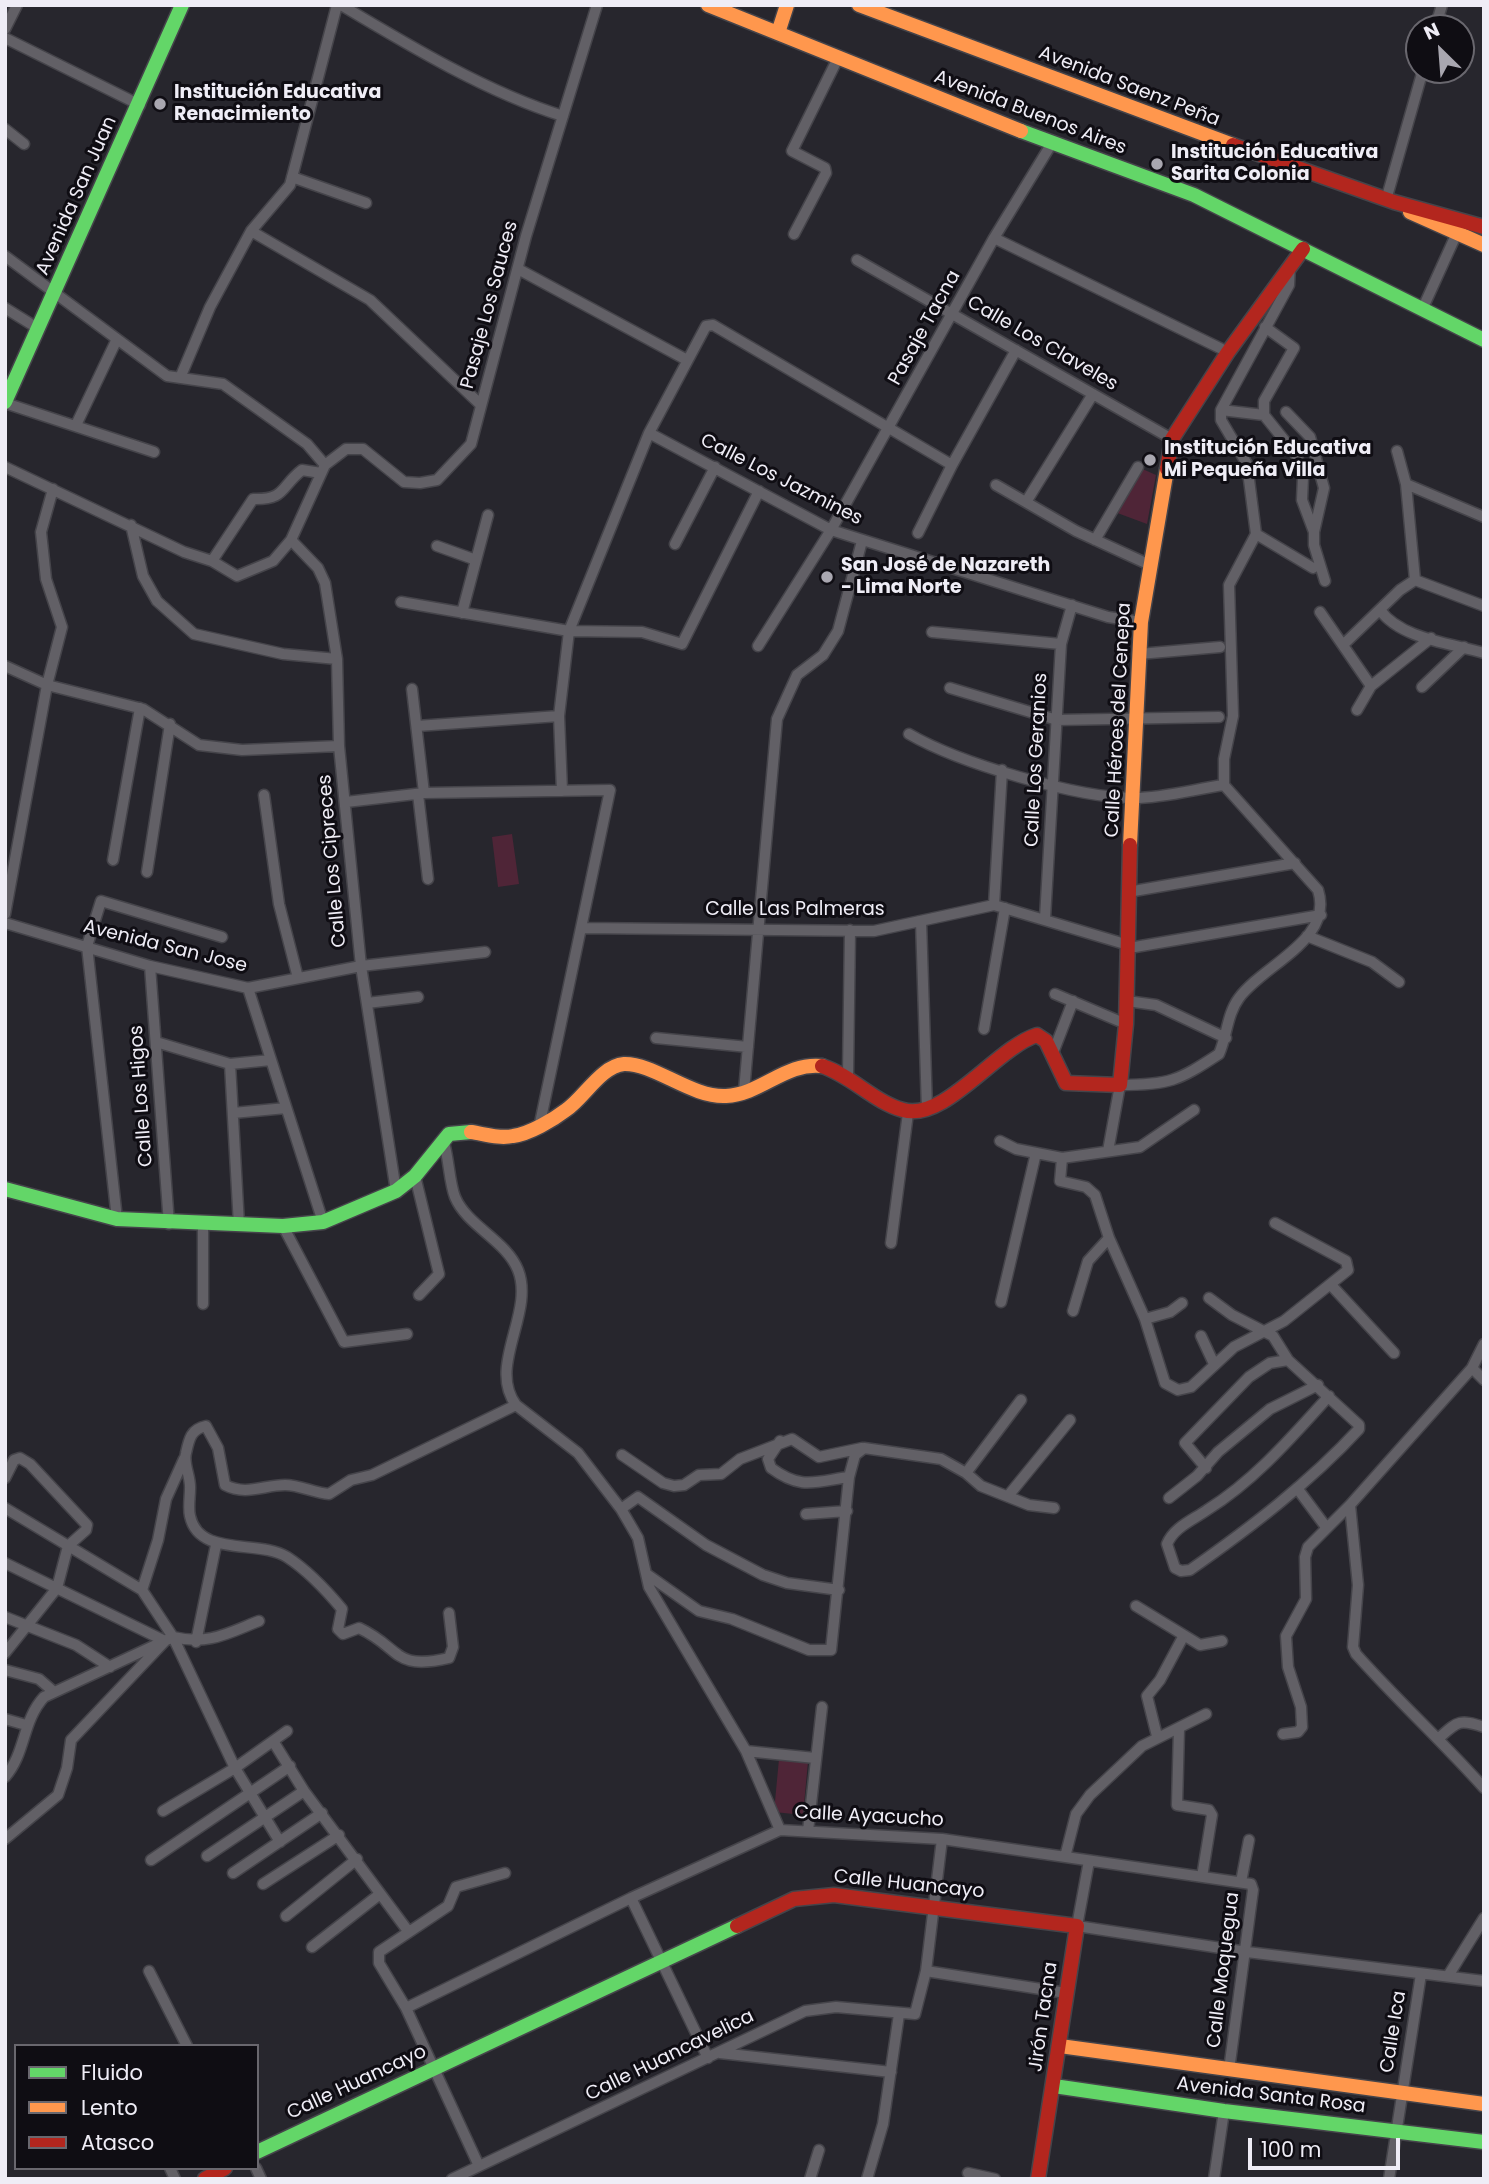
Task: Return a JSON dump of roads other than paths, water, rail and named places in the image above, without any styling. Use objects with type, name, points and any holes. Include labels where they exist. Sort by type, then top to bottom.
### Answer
[{"type":"street","points":[[5,29],[18,5]]},
{"type":"street","name":"Avenida San Juan","points":[[5,403],[140,105],[182,5]]},
{"type":"street","points":[[180,378],[210,307],[251,231],[290,185],[339,5],[402,42],[537,108],[562,116]]},
{"type":"street","name":"Pasaje Los Sauces","points":[[323,469],[346,449],[354,447],[363,449],[404,482],[420,483],[437,480],[471,444],[518,269],[597,5]]},
{"type":"street","name":"Avenida Buenos Aires","points":[[708,5],[1052,143],[1194,195],[1484,340]]},
{"type":"street","points":[[778,33],[787,5]]},
{"type":"street","name":"Avenida Saenz Peña","points":[[859,5],[1205,137],[1386,200],[1484,226]]},
{"type":"street","points":[[5,38],[140,105]]},
{"type":"street","points":[[794,234],[827,173],[825,168],[792,151],[838,58]]},
{"type":"street","points":[[1386,200],[1419,84]]},
{"type":"street","points":[[5,130],[24,144]]},
{"type":"street","name":"Pasaje Tacna","points":[[758,646],[831,530],[994,238],[1052,143]]},
{"type":"street","points":[[292,177],[366,203]]},
{"type":"street","name":"Avenida Saenz Peña","points":[[1386,200],[1456,235],[1484,245]]},
{"type":"street","points":[[251,231],[370,300],[481,405]]},
{"type":"street","points":[[1422,310],[1456,235]]},
{"type":"street","points":[[994,238],[1228,352]]},
{"type":"street","name":"Calle Héroes del Cenepa","points":[[1108,1151],[1120,1085],[1126,1024],[1128,892],[1141,622],[1172,439],[1228,352],[1303,248]]},
{"type":"street","points":[[5,256],[167,376],[223,384],[307,444],[323,469]]},
{"type":"street","name":"Calle Los Claveles","points":[[857,260],[1172,439]]},
{"type":"street","points":[[5,1189],[117,1219],[169,1224],[283,1226],[323,1222],[396,1191],[415,1176],[443,1139],[455,1132],[511,1138],[567,1110],[602,1075],[611,1068],[625,1064],[725,1096],[744,1091],[802,1066],[821,1065],[848,1075],[890,1105],[908,1113],[927,1109],[1029,1036],[1041,1036],[1053,1053],[1066,1083],[1160,1085],[1189,1074],[1219,1054],[1226,1038],[1231,1010],[1241,995],[1307,936],[1321,915],[1322,905],[1318,890],[1224,785],[1224,759],[1233,716],[1229,585],[1256,534],[1247,464],[1221,419],[1221,410],[1289,285],[1290,265]]},
{"type":"street","points":[[518,269],[687,360]]},
{"type":"street","points":[[5,308],[39,329]]},
{"type":"street","points":[[562,791],[559,716],[569,631],[649,433],[701,331],[713,325],[952,465]]},
{"type":"street","points":[[1265,327],[1294,348],[1264,401],[1264,415],[1297,456],[1303,477],[1302,500],[1314,532]]},
{"type":"street","points":[[76,425],[117,339]]},
{"type":"street","points":[[918,533],[952,465],[1016,350]]},
{"type":"street","points":[[1026,502],[1093,394]]},
{"type":"street","points":[[5,403],[154,453]]},
{"type":"street","points":[[1221,410],[1264,415]]},
{"type":"street","points":[[1286,412],[1310,437],[1324,488],[1314,532],[1314,545],[1325,581]]},
{"type":"street","name":"Calle Los Jazmines","points":[[649,433],[831,530],[1108,617],[1141,622]]},
{"type":"street","points":[[1397,450],[1406,484],[1415,580]]},
{"type":"street","points":[[5,467],[184,552],[212,561],[237,576],[273,561],[291,540],[323,469]]},
{"type":"street","points":[[675,544],[715,467]]},
{"type":"street","points":[[1096,540],[1138,467]]},
{"type":"street","points":[[212,561],[253,499],[281,495],[302,470],[323,469]]},
{"type":"street","points":[[1406,484],[1484,517]]},
{"type":"street","points":[[996,485],[1096,540],[1150,565]]},
{"type":"street","points":[[5,914],[47,685],[62,627],[46,579],[41,532],[53,489]]},
{"type":"street","points":[[401,602],[569,631],[642,632],[682,644],[759,491]]},
{"type":"street","points":[[462,613],[488,515]]},
{"type":"street","points":[[131,525],[143,576],[157,601],[194,634],[283,653],[337,659]]},
{"type":"street","points":[[1256,534],[1313,568]]},
{"type":"street","name":"Calle Los Cipreces","points":[[291,540],[318,568],[325,583],[331,636],[337,659],[339,746],[361,966],[396,1191]]},
{"type":"street","points":[[744,1091],[777,719],[797,675],[823,655],[838,631],[862,541]]},
{"type":"street","points":[[438,546],[476,560]]},
{"type":"street","points":[[1415,580],[1484,606]]},
{"type":"street","points":[[1343,645],[1400,590],[1415,580]]},
{"type":"street","name":"Calle Los Geranios","points":[[1045,918],[1060,644],[1072,605]]},
{"type":"street","points":[[1380,610],[1390,623],[1407,633],[1484,653]]},
{"type":"street","points":[[1320,612],[1348,657],[1371,687]]},
{"type":"street","points":[[932,632],[1060,644]]},
{"type":"street","points":[[1357,710],[1371,687],[1431,638]]},
{"type":"street","points":[[1139,654],[1220,647]]},
{"type":"street","points":[[1422,687],[1464,647]]},
{"type":"street","points":[[5,666],[47,685],[140,708],[170,724],[199,745],[242,751],[339,746]]},
{"type":"street","points":[[950,688],[1057,720],[1219,717]]},
{"type":"street","points":[[412,689],[428,879]]},
{"type":"street","points":[[113,860],[140,708]]},
{"type":"street","points":[[417,726],[559,716]]},
{"type":"street","points":[[147,872],[170,724]]},
{"type":"street","points":[[909,734],[941,749],[1053,786],[1134,798],[1224,785]]},
{"type":"street","points":[[984,1029],[999,906],[1002,770]]},
{"type":"street","points":[[346,802],[421,794],[610,790],[540,1123]]},
{"type":"street","points":[[264,795],[279,904],[299,978]]},
{"type":"street","points":[[1128,892],[1295,863]]},
{"type":"street","points":[[117,1219],[87,946],[101,901],[222,937]]},
{"type":"street","name":"Calle Las Palmeras","points":[[581,929],[760,928],[874,931],[999,906],[1135,947],[1321,915]]},
{"type":"street","points":[[921,921],[927,1109]]},
{"type":"street","name":"Avenida San Jose","points":[[5,923],[150,966],[248,988],[361,966],[485,953]]},
{"type":"street","points":[[848,1075],[850,930]]},
{"type":"street","points":[[1307,936],[1373,962],[1399,982]]},
{"type":"street","name":"Calle Los Higos","points":[[150,966],[169,1224]]},
{"type":"street","points":[[248,988],[323,1222]]},
{"type":"street","points":[[1055,994],[1126,1024]]},
{"type":"street","points":[[367,1003],[418,997]]},
{"type":"street","points":[[1053,1053],[1073,1001]]},
{"type":"street","points":[[1127,1001],[1156,1005],[1226,1038]]},
{"type":"street","points":[[656,1038],[748,1048]]},
{"type":"street","points":[[156,1042],[230,1064],[271,1060]]},
{"type":"street","points":[[230,1064],[239,1225]]},
{"type":"street","points":[[233,1113],[286,1108]]},
{"type":"street","points":[[1000,1141],[1062,1158],[1145,1146],[1194,1110]]},
{"type":"street","points":[[891,1243],[908,1113]]},
{"type":"street","points":[[443,1139],[454,1196],[518,1270],[521,1291],[507,1378],[509,1396],[516,1405],[578,1453],[621,1509],[638,1538],[649,1587],[746,1751],[780,1830]]},
{"type":"street","points":[[1001,1302],[1036,1153]]},
{"type":"street","points":[[1062,1158],[1060,1181],[1086,1187],[1093,1192],[1145,1319],[1165,1383],[1178,1390],[1191,1387],[1234,1347],[1284,1321],[1348,1270],[1347,1263],[1275,1223]]},
{"type":"street","points":[[415,1176],[439,1274],[419,1295]]},
{"type":"street","points":[[203,1304],[204,1224]]},
{"type":"street","points":[[283,1226],[344,1342],[407,1334]]},
{"type":"street","points":[[1073,1311],[1088,1261],[1110,1238]]},
{"type":"street","points":[[1331,1285],[1394,1353]]},
{"type":"street","points":[[1209,1298],[1261,1332],[1273,1336],[1288,1360],[1318,1385],[1359,1424],[1359,1429],[1297,1488],[1245,1531],[1190,1570],[1181,1571],[1172,1563],[1167,1544],[1176,1530],[1217,1504],[1265,1465],[1329,1396]]},
{"type":"street","points":[[1145,1319],[1170,1312],[1182,1303]]},
{"type":"street","points":[[1201,1336],[1214,1364]]},
{"type":"street","points":[[1283,1734],[1298,1732],[1302,1727],[1301,1707],[1288,1667],[1286,1636],[1306,1599],[1305,1558],[1308,1546],[1350,1504],[1472,1368],[1484,1344]]},
{"type":"street","points":[[1206,1468],[1185,1443],[1249,1377],[1270,1363],[1288,1360]]},
{"type":"street","points":[[1472,1368],[1484,1380]]},
{"type":"street","points":[[1169,1498],[1206,1468],[1218,1452],[1269,1409],[1318,1385]]},
{"type":"street","points":[[966,1473],[1021,1400]]},
{"type":"street","points":[[142,1590],[158,1540],[166,1499],[184,1459],[190,1436],[198,1427],[206,1426],[218,1448],[225,1485],[246,1491],[287,1485],[329,1494],[351,1480],[372,1475],[516,1405]]},
{"type":"street","points":[[1008,1496],[1070,1420]]},
{"type":"street","points":[[622,1455],[663,1483],[674,1486],[684,1485],[699,1475],[721,1474],[730,1470],[740,1459],[780,1441],[792,1439],[819,1457],[864,1448],[941,1459],[966,1473],[981,1486],[1029,1505],[1054,1508]]},
{"type":"street","points":[[780,1441],[768,1459],[771,1468],[787,1480],[797,1484],[849,1477]]},
{"type":"street","points":[[648,1575],[699,1611],[732,1619],[809,1650],[831,1650],[849,1477],[855,1455],[864,1448]]},
{"type":"street","points":[[5,1478],[14,1460],[20,1458],[30,1464],[85,1521],[86,1530],[68,1546],[57,1588],[5,1653]]},
{"type":"street","points":[[184,1459],[191,1479],[190,1517],[200,1532],[216,1545],[264,1547],[287,1557],[342,1609],[338,1629],[343,1634],[359,1628],[378,1636],[396,1657],[411,1663],[449,1658],[453,1647],[449,1613]]},
{"type":"street","points":[[1297,1488],[1326,1527]]},
{"type":"street","points":[[621,1509],[638,1497],[706,1545],[763,1576],[787,1583],[839,1590]]},
{"type":"street","points":[[1350,1504],[1358,1585],[1353,1647],[1356,1654],[1484,1788]]},
{"type":"street","points":[[5,1508],[142,1590],[235,1768],[280,1842]]},
{"type":"street","points":[[807,1514],[847,1511]]},
{"type":"street","points":[[195,1642],[216,1545]]},
{"type":"street","points":[[5,1563],[169,1639],[195,1642],[211,1640],[259,1621]]},
{"type":"street","points":[[1136,1606],[1200,1645],[1222,1641]]},
{"type":"street","points":[[5,1617],[76,1645],[110,1667]]},
{"type":"street","points":[[1157,1736],[1147,1696],[1160,1680],[1183,1637]]},
{"type":"street","points":[[5,1777],[20,1756],[26,1726],[33,1709],[54,1692],[169,1639]]},
{"type":"street","points":[[5,1839],[58,1795],[64,1783],[71,1740],[169,1639]]},
{"type":"street","points":[[5,1670],[39,1679],[54,1692]]},
{"type":"street","points":[[808,1831],[822,1707]]},
{"type":"street","points":[[1065,1857],[1076,1814],[1108,1779],[1157,1736],[1179,1729],[1206,1714]]},
{"type":"street","points":[[5,1718],[26,1726]]},
{"type":"street","points":[[1439,1738],[1456,1723],[1464,1721],[1484,1727]]},
{"type":"street","points":[[1179,1729],[1177,1805],[1209,1810],[1212,1815],[1202,1877]]},
{"type":"street","points":[[163,1811],[235,1768],[287,1731]]},
{"type":"street","points":[[273,1741],[304,1791],[408,1931]]},
{"type":"street","points":[[746,1751],[815,1758]]},
{"type":"street","points":[[151,1860],[290,1766]]},
{"type":"street","points":[[206,1856],[304,1791]]},
{"type":"street","points":[[233,1873],[322,1813]]},
{"type":"street","name":"Calle Ayacucho","points":[[406,2008],[631,1898],[780,1830],[942,1839],[1241,1882]]},
{"type":"street","points":[[263,1884],[339,1835]]},
{"type":"street","points":[[942,1839],[926,1971],[1066,1993]]},
{"type":"street","points":[[1241,1882],[1249,1840]]},
{"type":"street","points":[[286,1916],[357,1859]]},
{"type":"street","name":"Jirón Tacna","points":[[1038,2179],[1089,1861]]},
{"type":"street","points":[[479,2166],[406,2008],[379,1963],[379,1952],[408,1931],[428,1922],[448,1906],[456,1887],[505,1873]]},
{"type":"street","name":"Calle Moquegua","points":[[1229,2070],[1247,1952],[1253,1889],[1249,1883],[1241,1882]]},
{"type":"street","points":[[312,1947],[380,1894]]},
{"type":"street","name":"Calle Huancayo","points":[[259,2151],[661,1959],[806,1896],[842,1896],[934,1906],[1247,1952],[1484,1981]]},
{"type":"street","points":[[631,1898],[708,2059]]},
{"type":"street","points":[[1448,1976],[1484,1918]]},
{"type":"street","points":[[149,1971],[186,2044]]},
{"type":"street","name":"Calle Huancavelica","points":[[452,2179],[817,2008],[836,2007],[913,2015],[926,1971]]},
{"type":"street","name":"Calle Ica","points":[[1389,2179],[1421,1974]]},
{"type":"street","points":[[867,2179],[883,2124],[899,2014]]},
{"type":"street","name":"Avenida Santa Rosa","points":[[1060,2046],[1484,2104]]},
{"type":"street","points":[[720,2053],[891,2072]]},
{"type":"street","name":"Avenida Santa Rosa","points":[[1054,2086],[1224,2111],[1484,2143]]},
{"type":"street","points":[[1214,2179],[1224,2111]]},
{"type":"street","points":[[810,2179],[819,2150]]},
{"type":"street","points":[[205,2179],[221,2170]]},
{"type":"street","points":[[968,2173],[995,2179]]},
{"type":"place","name":"Institución Educativa Renacimiento","points":[[160,104]]},
{"type":"place","name":"Institución Educativa Sarita Colonia","points":[[1157,164]]},
{"type":"place","name":"Institución Educativa Mi Pequeña Villa","points":[[1150,460]]},
{"type":"place","name":"San José de Nazareth - Lima Norte","points":[[827,577]]}]
